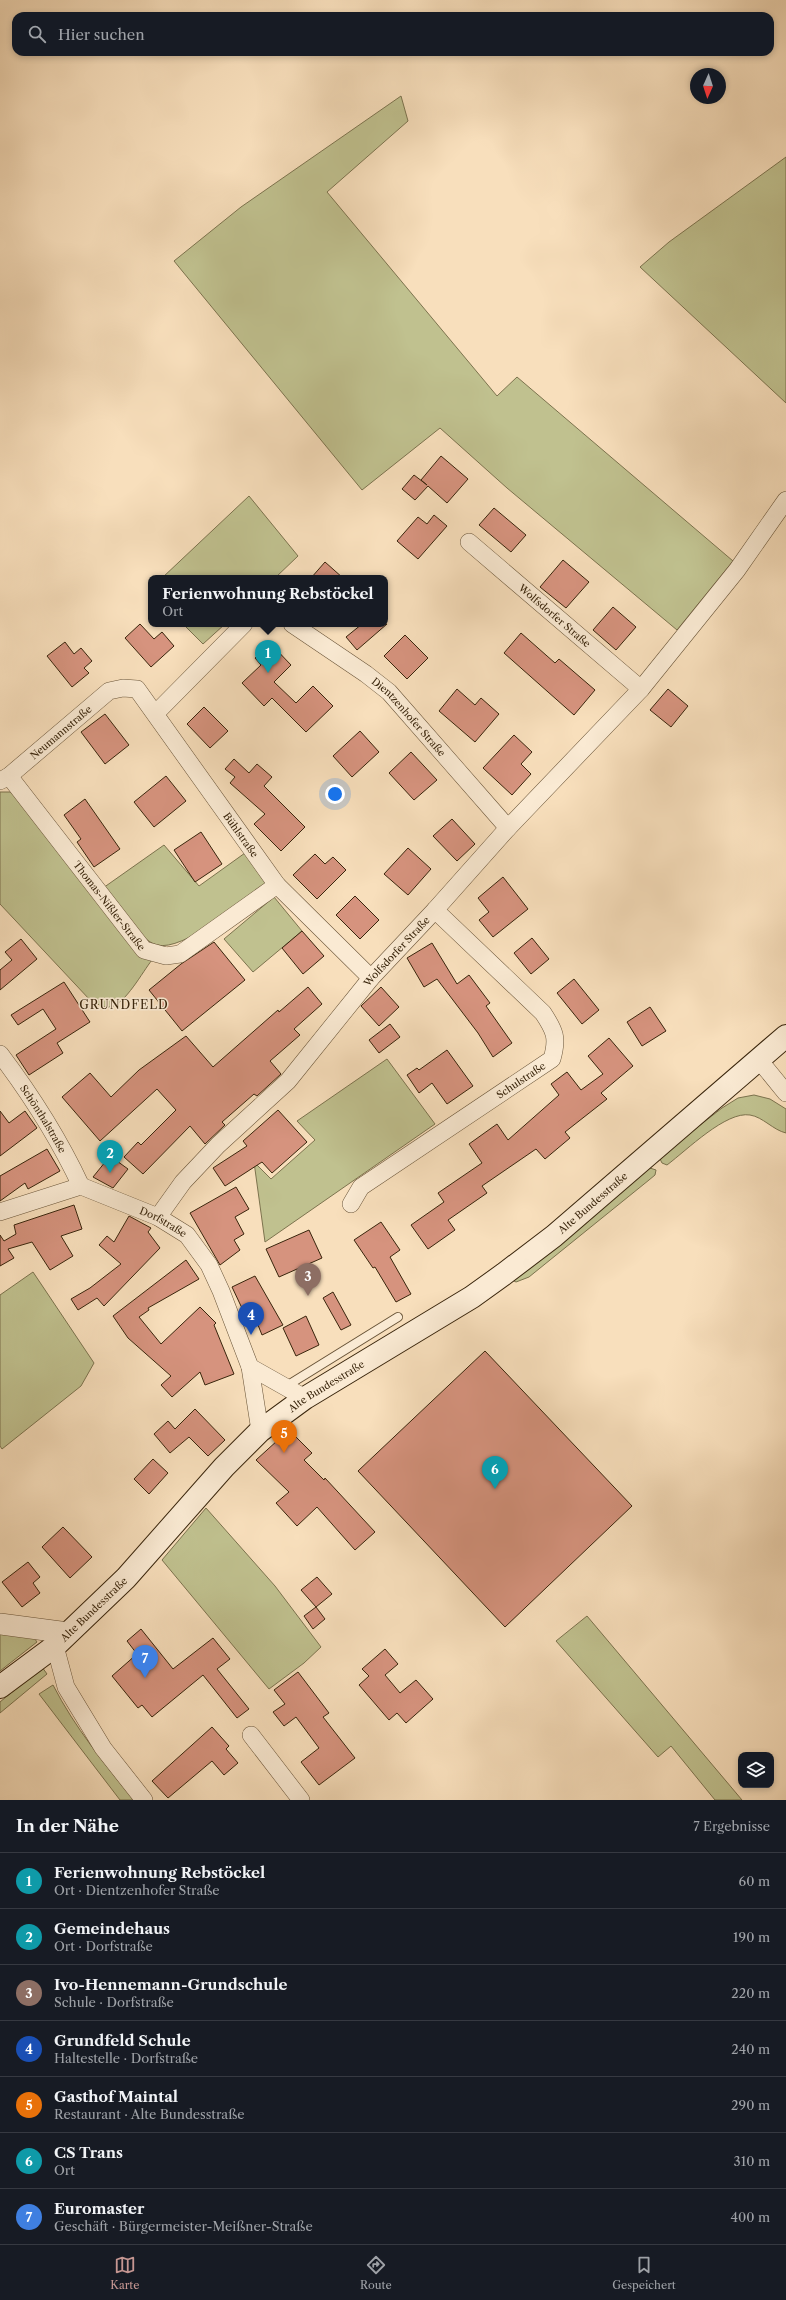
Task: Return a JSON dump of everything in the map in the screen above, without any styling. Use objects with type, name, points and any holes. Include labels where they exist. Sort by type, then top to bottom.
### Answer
[{"type":"main road","name":"Alte Bundesstraße","points":[[0,1687],[61,1639],[126,1578],[224,1466],[260,1431],[305,1398],[479,1292],[554,1236],[786,1036]]},
{"type":"street","name":"Wolfsdorfer Straße","points":[[158,1217],[170,1197],[203,1160],[288,1081],[371,978],[436,910],[508,828],[641,689],[737,570],[786,500]]},
{"type":"street","name":"Wolfsdorfer Straße","points":[[469,542],[641,689]]},
{"type":"street","points":[[156,714],[241,627]]},
{"type":"street","name":"Dientzenhofer Straße","points":[[296,627],[366,674],[389,692],[508,828]]},
{"type":"street","name":"Bühlstraße","points":[[123,688],[137,689],[277,885],[371,978]]},
{"type":"street","name":"Neumannstraße","points":[[4,779],[109,691],[123,688]]},
{"type":"street","name":"Thomas-Nißler-Straße","points":[[4,779],[144,950],[166,956],[180,954],[277,885]]},
{"type":"street","name":"Schulstraße","points":[[351,1204],[361,1187],[552,1059],[556,1044],[553,1029],[543,1013],[436,910]]},
{"type":"street","name":"Schönthalstraße","points":[[0,1054],[28,1092],[68,1158],[81,1186]]},
{"type":"street","points":[[759,1060],[786,1092]]},
{"type":"street","points":[[0,1212],[81,1186]]},
{"type":"street","name":"Dorfstraße","points":[[81,1186],[158,1217],[186,1235],[209,1265],[221,1290],[250,1367],[260,1431]]},
{"type":"street","points":[[250,1367],[305,1398]]},
{"type":"street","points":[[0,1624],[61,1639],[66,1687],[102,1748],[144,1800]]},
{"type":"street","points":[[251,1735],[301,1800]]},
{"type":"lane","points":[[284,1387],[398,1318]]},
{"type":"green space","points":[[401,96],[408,121],[327,192],[497,396],[517,377],[733,561],[677,630],[507,488],[440,428],[362,490],[174,261],[241,207]]},
{"type":"green space","points":[[786,157],[786,403],[640,267],[669,242]]},
{"type":"green space","points":[[249,496],[298,556],[278,575],[165,575]]},
{"type":"green space","points":[[186,627],[222,627],[203,644]]},
{"type":"green space","points":[[0,792],[11,792],[94,895],[152,960],[128,994],[116,1005],[105,1007],[90,1000],[0,904]]},
{"type":"green space","points":[[164,845],[199,886],[245,853],[268,884],[230,912],[197,933],[182,941],[168,945],[157,945],[150,942],[135,929],[103,888]]},
{"type":"green space","points":[[274,897],[302,931],[253,972],[224,939]]},
{"type":"green space","points":[[387,1059],[435,1124],[265,1242],[254,1162],[271,1179],[315,1140],[297,1121]]},
{"type":"green space","points":[[754,1095],[770,1099],[786,1109],[786,1133],[755,1116],[740,1115],[718,1125],[667,1165],[662,1163],[659,1157],[722,1108],[738,1098]]},
{"type":"green space","points":[[647,1167],[656,1170],[655,1175],[529,1277],[516,1282],[512,1280]]},
{"type":"green space","points":[[33,1272],[94,1363],[81,1386],[2,1449],[0,1446],[0,1295]]},
{"type":"green space","points":[[206,1508],[275,1586],[321,1647],[304,1663],[269,1689],[162,1560]]},
{"type":"green space","points":[[587,1616],[742,1800],[715,1800],[671,1746],[658,1757],[556,1641]]},
{"type":"green space","points":[[0,1631],[32,1635],[37,1642],[0,1671]]},
{"type":"green space","points":[[42,1667],[47,1674],[0,1713],[0,1702]]},
{"type":"green space","points":[[53,1685],[80,1731],[134,1800],[120,1800],[39,1694]]},
{"type":"building","points":[[441,456],[468,479],[447,503],[428,486],[415,500],[402,489],[414,475],[427,485],[421,480]]},
{"type":"building","points":[[494,508],[526,535],[511,552],[479,525]]},
{"type":"building","points":[[434,515],[447,526],[418,559],[397,541],[418,517],[427,524]]},
{"type":"building","points":[[563,560],[589,582],[566,608],[540,587]]},
{"type":"building","points":[[325,562],[340,575],[314,575]]},
{"type":"building","points":[[613,607],[636,627],[616,650],[593,630]]},
{"type":"building","points":[[140,624],[154,639],[162,632],[174,646],[151,667],[125,638]]},
{"type":"building","points":[[358,627],[384,627],[357,650],[346,637]]},
{"type":"building","points":[[521,633],[555,663],[559,659],[595,690],[574,715],[504,653]]},
{"type":"building","points":[[405,635],[428,658],[407,679],[384,656]]},
{"type":"building","points":[[65,642],[74,654],[81,648],[92,661],[84,668],[89,673],[72,687],[47,656]]},
{"type":"building","points":[[270,643],[291,665],[274,682],[296,703],[313,686],[333,706],[306,732],[272,698],[264,706],[242,683],[261,665],[255,658]]},
{"type":"building","points":[[457,689],[475,705],[481,698],[499,714],[475,742],[439,711]]},
{"type":"building","points":[[668,689],[688,706],[671,727],[650,710]]},
{"type":"building","points":[[204,707],[228,731],[210,748],[187,724]]},
{"type":"building","points":[[105,714],[129,745],[105,764],[81,732]]},
{"type":"building","points":[[360,731],[379,752],[352,777],[333,756]]},
{"type":"building","points":[[514,735],[532,752],[521,764],[531,774],[512,795],[483,768]]},
{"type":"building","points":[[411,752],[437,780],[414,800],[389,773]]},
{"type":"building","points":[[234,759],[249,773],[257,764],[272,777],[264,786],[305,827],[281,851],[254,824],[265,814],[230,783],[235,777],[225,769]]},
{"type":"building","points":[[166,776],[186,801],[154,827],[134,802]]},
{"type":"building","points":[[85,799],[120,849],[94,867],[77,842],[81,839],[64,815]]},
{"type":"building","points":[[452,819],[475,844],[457,861],[433,836]]},
{"type":"building","points":[[201,832],[222,864],[195,882],[174,850]]},
{"type":"building","points":[[408,848],[431,869],[408,895],[384,874]]},
{"type":"building","points":[[315,854],[325,864],[333,857],[346,870],[317,899],[293,875]]},
{"type":"building","points":[[503,877],[528,909],[493,937],[479,920],[489,912],[478,898]]},
{"type":"building","points":[[355,896],[379,920],[360,939],[336,915]]},
{"type":"building","points":[[302,931],[324,956],[303,974],[282,948]]},
{"type":"building","points":[[532,938],[549,959],[531,974],[514,953]]},
{"type":"building","points":[[21,939],[37,959],[0,990],[0,970],[12,960],[5,952]]},
{"type":"building","points":[[214,942],[245,980],[182,1031],[149,990],[181,964]]},
{"type":"building","points":[[432,943],[457,984],[469,975],[490,1003],[486,1006],[512,1043],[493,1057],[478,1033],[437,979],[424,987],[407,958]]},
{"type":"building","points":[[574,979],[599,1010],[582,1024],[557,993]]},
{"type":"building","points":[[64,982],[90,1022],[57,1043],[63,1053],[29,1075],[16,1055],[56,1029],[43,1009],[18,1025],[11,1015]]},
{"type":"building","points":[[308,987],[322,1004],[294,1029],[300,1035],[270,1061],[281,1074],[257,1096],[254,1094],[222,1122],[225,1125],[205,1144],[190,1126],[143,1174],[124,1157],[138,1142],[141,1145],[176,1110],[157,1089],[100,1141],[62,1097],[90,1073],[111,1097],[139,1070],[186,1036],[213,1067],[278,1010],[279,1012]]},
{"type":"building","points":[[381,987],[399,1007],[379,1026],[361,1006]]},
{"type":"building","points":[[650,1007],[666,1031],[642,1046],[627,1022]]},
{"type":"building","points":[[390,1024],[400,1037],[379,1053],[369,1040]]},
{"type":"building","points":[[609,1038],[633,1066],[601,1093],[607,1099],[565,1132],[570,1138],[545,1159],[536,1149],[482,1186],[487,1193],[448,1220],[455,1230],[428,1249],[411,1225],[444,1202],[438,1193],[482,1163],[469,1144],[497,1124],[508,1140],[559,1095],[551,1084],[567,1072],[581,1090],[603,1074],[588,1056]]},
{"type":"building","points":[[447,1050],[473,1086],[447,1104],[432,1083],[419,1093],[407,1075],[417,1068],[419,1070]]},
{"type":"building","points":[[278,1110],[307,1142],[272,1173],[262,1162],[225,1186],[213,1168],[247,1146],[243,1141]]},
{"type":"building","points":[[0,1111],[9,1123],[25,1111],[37,1128],[0,1156]]},
{"type":"building","points":[[47,1149],[60,1171],[28,1189],[25,1183],[0,1201],[0,1176]]},
{"type":"building","points":[[110,1156],[128,1169],[113,1188],[93,1177]]},
{"type":"building","points":[[236,1187],[249,1209],[235,1217],[244,1234],[234,1240],[240,1250],[220,1265],[190,1213]]},
{"type":"building","points":[[74,1205],[82,1229],[61,1236],[73,1256],[50,1270],[32,1242],[8,1249],[14,1258],[0,1266],[0,1235],[4,1241],[16,1234],[14,1225]]},
{"type":"building","points":[[129,1216],[151,1228],[148,1232],[160,1248],[104,1306],[97,1298],[78,1310],[71,1299],[90,1288],[121,1264],[99,1245],[107,1236],[114,1242]]},
{"type":"building","points":[[381,1222],[400,1250],[390,1257],[411,1294],[396,1302],[375,1267],[373,1268],[354,1240]]},
{"type":"building","points":[[309,1230],[322,1258],[279,1277],[266,1249]]},
{"type":"building","points":[[186,1260],[199,1279],[148,1308],[149,1310],[139,1317],[161,1344],[200,1307],[216,1323],[214,1325],[234,1374],[205,1385],[200,1372],[172,1397],[161,1385],[171,1376],[128,1338],[113,1316]]},
{"type":"building","points":[[255,1276],[283,1325],[262,1335],[256,1320],[249,1323],[232,1287]]},
{"type":"building","points":[[333,1292],[351,1325],[341,1330],[323,1298]]},
{"type":"building","points":[[306,1316],[319,1345],[296,1356],[283,1328]]},
{"type":"building","points":[[485,1351],[632,1506],[505,1627],[358,1471]]},
{"type":"building","points":[[195,1409],[225,1440],[208,1456],[189,1437],[170,1453],[154,1434],[168,1421],[175,1429]]},
{"type":"building","points":[[289,1430],[312,1453],[304,1460],[324,1480],[325,1478],[375,1532],[355,1550],[317,1507],[297,1526],[276,1503],[289,1492],[256,1460]]},
{"type":"building","points":[[153,1459],[168,1473],[149,1494],[134,1479]]},
{"type":"building","points":[[63,1527],[92,1557],[70,1578],[42,1547]]},
{"type":"building","points":[[28,1562],[40,1577],[33,1583],[40,1593],[22,1607],[2,1582]]},
{"type":"building","points":[[317,1577],[332,1594],[316,1607],[301,1590]]},
{"type":"building","points":[[316,1607],[325,1619],[313,1629],[304,1616]]},
{"type":"building","points":[[141,1629],[173,1669],[213,1638],[230,1659],[217,1669],[249,1709],[237,1718],[203,1675],[152,1717],[142,1705],[138,1708],[112,1676],[137,1654],[127,1641]]},
{"type":"building","points":[[385,1649],[398,1664],[385,1675],[400,1693],[416,1680],[433,1699],[406,1723],[397,1713],[389,1720],[359,1685],[369,1676],[362,1669]]},
{"type":"building","points":[[298,1672],[329,1713],[323,1717],[355,1758],[319,1785],[301,1762],[319,1748],[296,1717],[284,1726],[273,1712],[285,1704],[274,1690]]},
{"type":"building","points":[[212,1727],[229,1746],[226,1749],[238,1763],[224,1775],[212,1761],[168,1798],[152,1781]]},
{"type":"place","name":"Ferienwohnung Rebstöckel","points":[[268,673]]},
{"type":"place","name":"Gemeindehaus","points":[[110,1173]]},
{"type":"place","name":"Ivo-Hennemann-Grundschule","points":[[308,1296]]},
{"type":"place","name":"Grundfeld Schule","points":[[251,1335]]},
{"type":"place","name":"Gasthof Maintal","points":[[284,1453]]},
{"type":"place","name":"CS Trans","points":[[495,1489]]},
{"type":"place","name":"Euromaster","points":[[145,1678]]},
{"type":"district","name":"GRUNDFELD","points":[[124,1005]]}]
